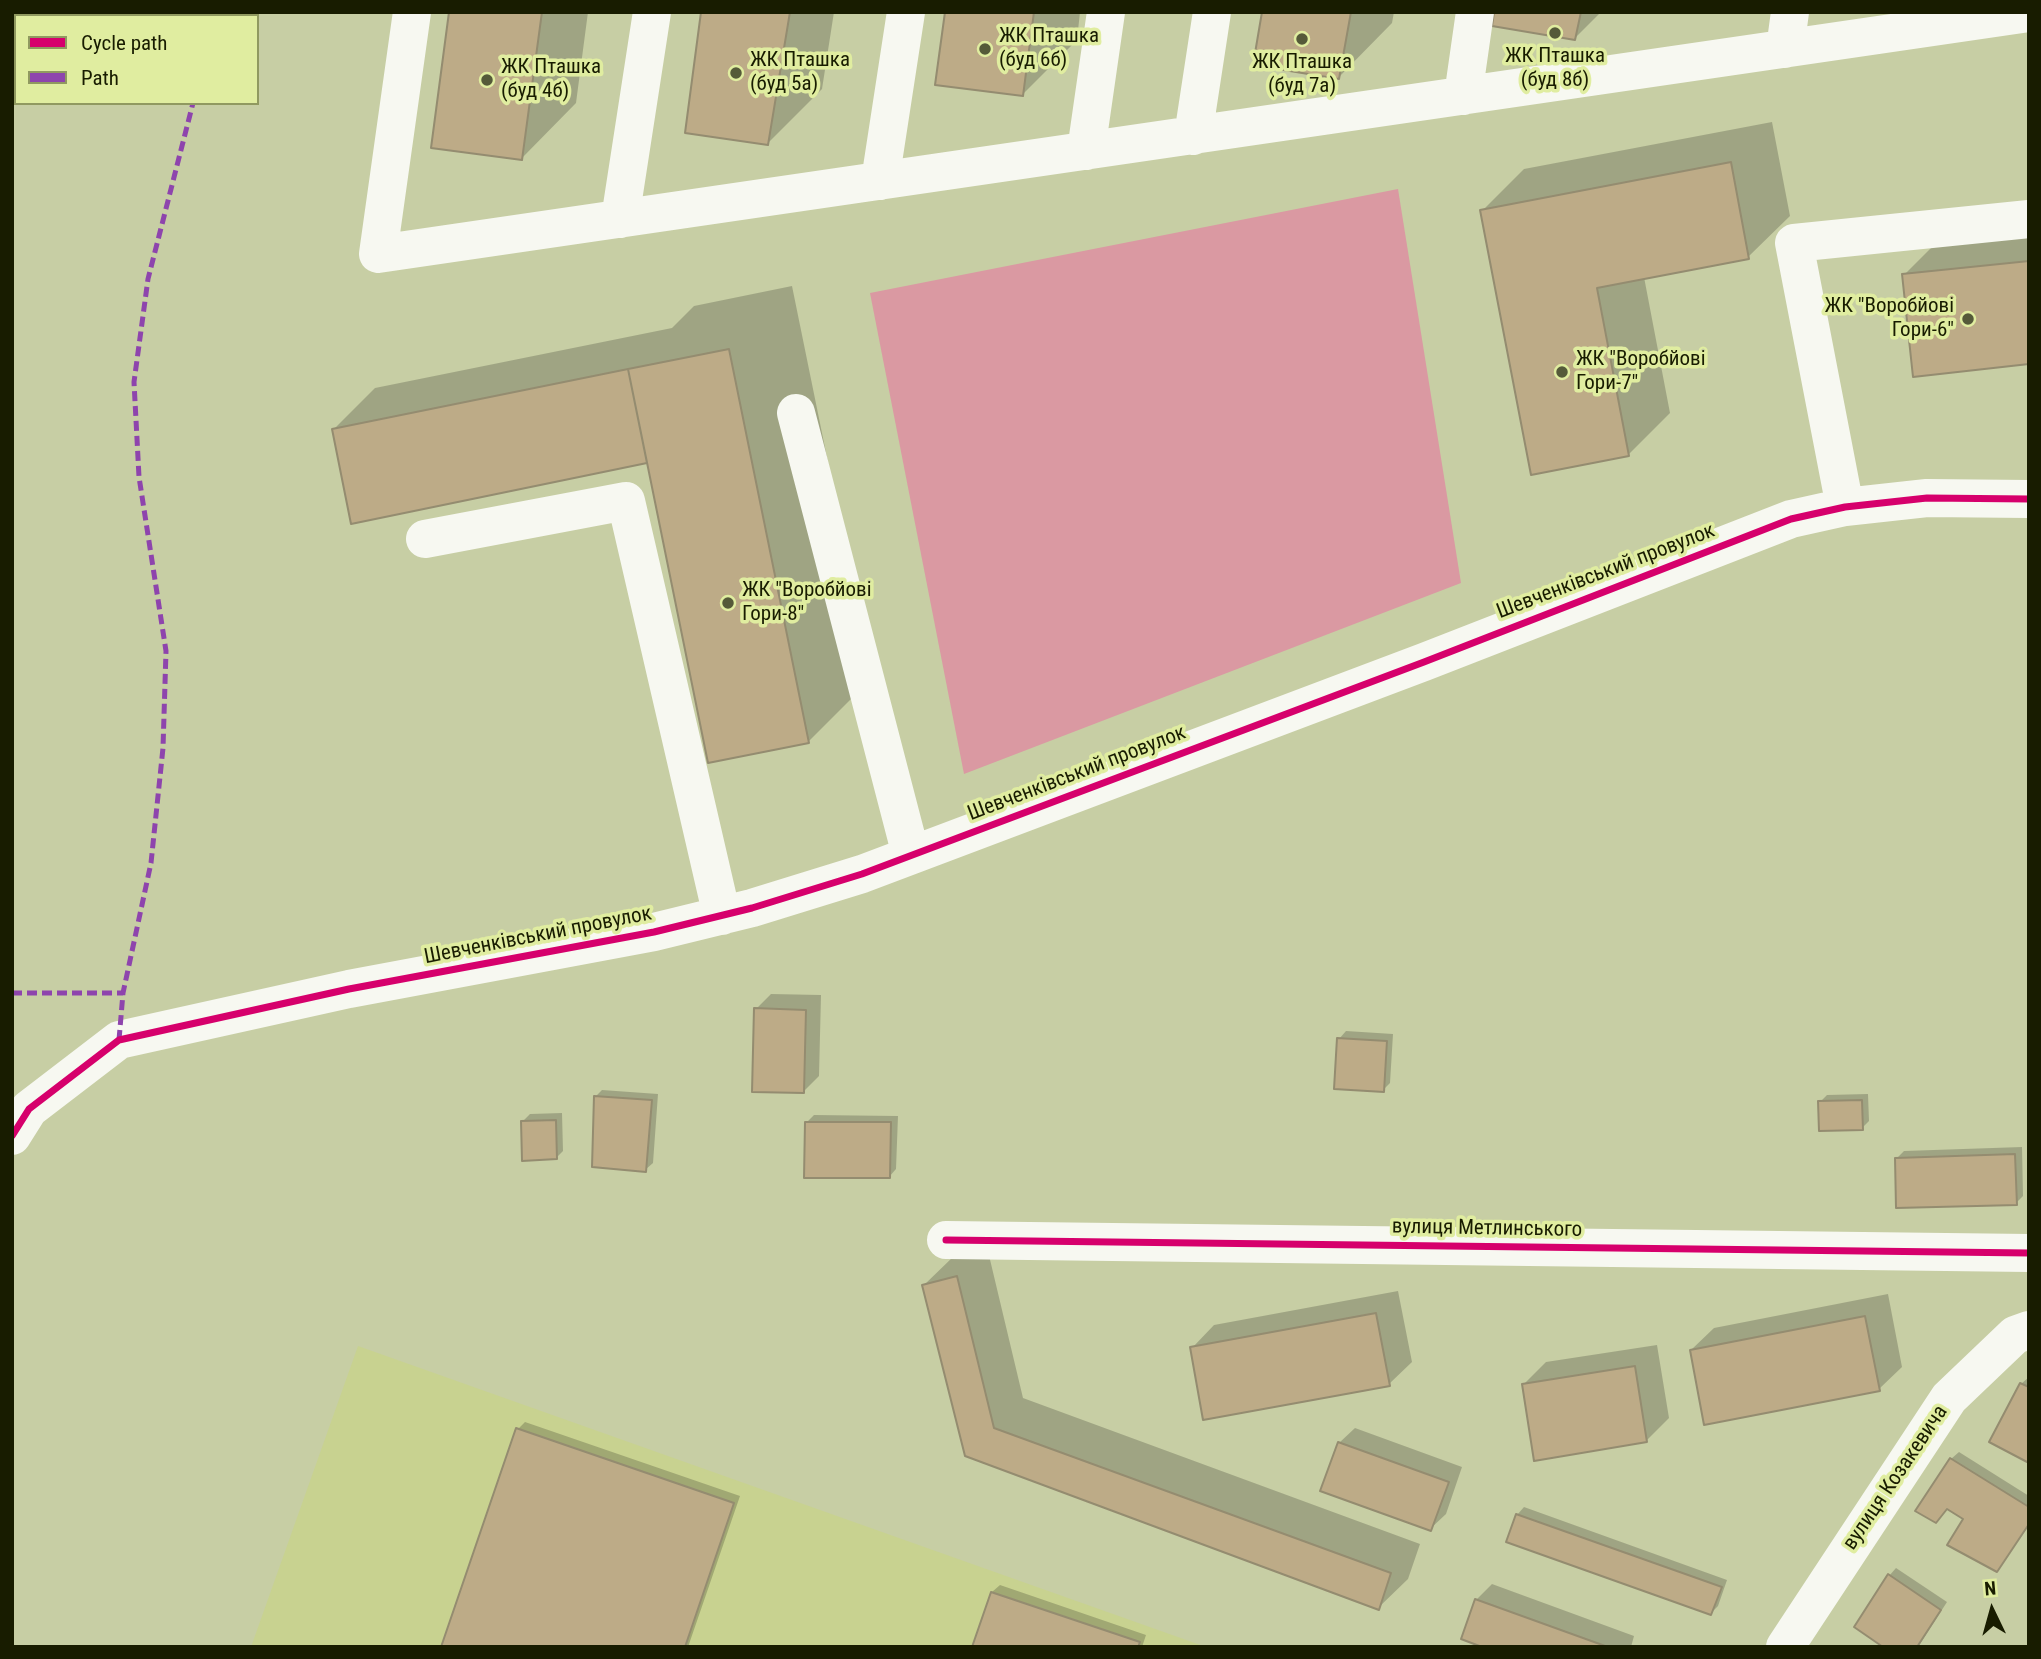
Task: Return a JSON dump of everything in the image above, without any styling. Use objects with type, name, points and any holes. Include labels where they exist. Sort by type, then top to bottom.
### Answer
[{"type":"street","points":[[412,12],[379,254],[1463,96],[1787,31],[2029,13]]},
{"type":"street","points":[[620,219],[652,12]]},
{"type":"street","points":[[880,181],[906,12]]},
{"type":"street","points":[[1086,151],[1106,12]]},
{"type":"street","points":[[1193,136],[1212,12]]},
{"type":"street","points":[[1463,96],[1475,12]]},
{"type":"street","points":[[1845,507],[1794,243],[2029,219]]},
{"type":"street","points":[[796,413],[912,855]]},
{"type":"street","name":"Шевченківський провулок","points":[[12,1136],[29,1109],[119,1040],[349,989],[654,932],[752,908],[862,874],[1424,662],[1790,519],[1845,507],[1927,498],[2029,499]]},
{"type":"street","points":[[425,539],[626,500],[722,916]]},
{"type":"street","name":"вулиця Метлинського","points":[[946,1240],[2029,1253]]},
{"type":"street","name":"вулиця Козакевича","points":[[1785,1647],[1949,1398],[2015,1335],[2029,1329]]},
{"type":"shaded area","points":[[1398,189],[1461,583],[964,774],[870,293]]},
{"type":"shaded area","points":[[358,1346],[1206,1647],[251,1647]]},
{"type":"building","name":"ЖК Пташка (буд 4б)","points":[[449,12],[542,12],[522,160],[431,148]]},
{"type":"building","name":"ЖК Пташка (буд 5а)","points":[[701,12],[790,12],[768,145],[685,133]]},
{"type":"building","name":"ЖК Пташка (буд 6б)","points":[[945,12],[1034,12],[1023,96],[935,85]]},
{"type":"building","name":"ЖК Пташка (буд 7а)","points":[[1262,12],[1351,12],[1339,79],[1253,65]]},
{"type":"building","name":"ЖК Пташка (буд 8б)","points":[[1494,12],[1581,12],[1575,40],[1492,26]]},
{"type":"building","name":"ЖК \"Воробйові Гори-7\"","points":[[1731,162],[1749,259],[1597,288],[1629,456],[1531,475],[1480,210]]},
{"type":"building","name":"ЖК \"Воробйові Гори-6\"","points":[[2029,261],[2029,364],[1913,377],[1902,274]]},
{"type":"building","name":"ЖК \"Воробйові Гори-8\"","points":[[729,349],[809,743],[708,763],[628,369]]},
{"type":"building","points":[[628,369],[647,463],[351,524],[332,429]]},
{"type":"building","points":[[754,1008],[806,1010],[804,1093],[752,1092]]},
{"type":"building","points":[[1337,1038],[1387,1041],[1384,1092],[1334,1089]]},
{"type":"building","points":[[594,1096],[652,1100],[646,1172],[592,1167]]},
{"type":"building","points":[[1862,1100],[1863,1130],[1819,1131],[1818,1101]]},
{"type":"building","points":[[556,1120],[557,1159],[522,1161],[521,1121]]},
{"type":"building","points":[[805,1122],[891,1122],[890,1178],[804,1178]]},
{"type":"building","points":[[2015,1154],[2017,1205],[1896,1208],[1895,1158]]},
{"type":"building","points":[[957,1276],[994,1428],[1391,1573],[1379,1610],[965,1456],[922,1285]]},
{"type":"building","points":[[1376,1313],[1390,1386],[1203,1420],[1190,1347]]},
{"type":"building","points":[[1865,1316],[1880,1391],[1704,1425],[1690,1350]]},
{"type":"building","points":[[1635,1366],[1647,1442],[1534,1461],[1522,1384]]},
{"type":"building","points":[[2020,1383],[2029,1387],[2029,1463],[1989,1442]]},
{"type":"building","points":[[516,1428],[734,1503],[685,1647],[441,1647]]},
{"type":"building","points":[[1338,1442],[1449,1482],[1431,1531],[1320,1491]]},
{"type":"building","points":[[1950,1458],[2029,1507],[2029,1524],[1997,1572],[1947,1545],[1963,1519],[1947,1509],[1936,1523],[1915,1511]]},
{"type":"building","points":[[1516,1514],[1722,1587],[1711,1615],[1506,1542]]},
{"type":"building","points":[[1888,1574],[1941,1610],[1917,1647],[1883,1647],[1854,1627]]},
{"type":"building","points":[[991,1592],[1140,1642],[1138,1647],[972,1647]]},
{"type":"building","points":[[1475,1599],[1608,1647],[1482,1647],[1461,1639]]},
{"type":"marked path","points":[[119,1040],[123,993],[151,863],[163,748],[166,651],[139,477],[134,382],[148,279],[192,105]]},
{"type":"marked path","points":[[12,993],[123,993]]},
{"type":"cycle path","points":[[12,1136],[29,1109],[119,1040],[349,989],[654,932],[752,908],[862,874],[1424,662],[1791,519],[1845,507],[1927,498],[2029,499]]},
{"type":"cycle path","points":[[946,1240],[2029,1253]]},
{"type":"place","name":"ЖК Пташка (буд 8б)","points":[[1555,33]]},
{"type":"place","name":"ЖК Пташка (буд 7а)","points":[[1302,39]]},
{"type":"place","name":"ЖК Пташка (буд 6б)","points":[[985,49]]},
{"type":"place","name":"ЖК Пташка (буд 5а)","points":[[736,73]]},
{"type":"place","name":"ЖК Пташка (буд 4б)","points":[[487,80]]},
{"type":"place","name":"ЖК \"Воробйові Гори-6\"","points":[[1968,319]]},
{"type":"place","name":"ЖК \"Воробйові Гори-7\"","points":[[1562,372]]},
{"type":"place","name":"ЖК \"Воробйові Гори-8\"","points":[[728,603]]}]
